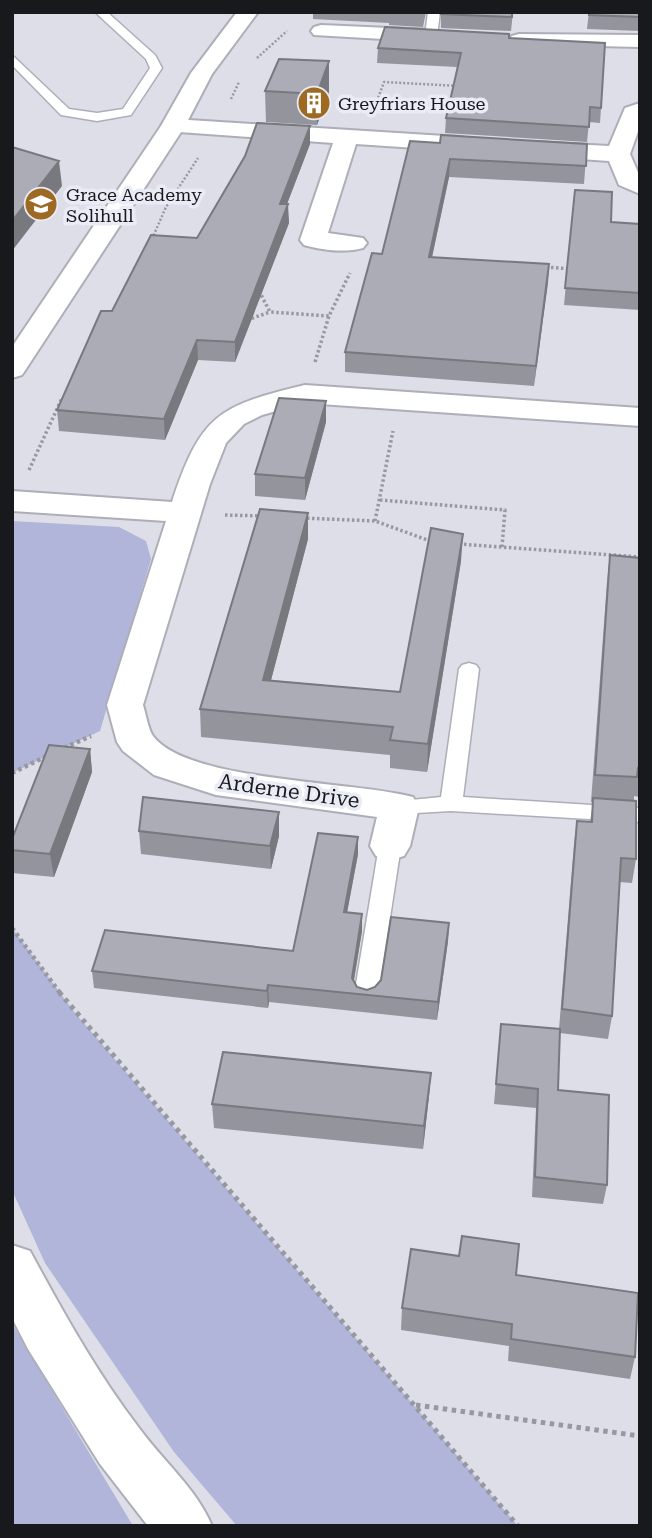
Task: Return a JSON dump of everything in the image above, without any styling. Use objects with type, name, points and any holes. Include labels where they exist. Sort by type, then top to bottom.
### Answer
[{"type":"street","points":[[12,369],[173,126],[202,73],[248,12]]},
{"type":"street","points":[[545,41],[547,13]]},
{"type":"street","points":[[321,31],[456,37]]},
{"type":"street","points":[[494,38],[640,41]]},
{"type":"street","points":[[640,110],[633,113],[618,154],[628,180],[640,187]]},
{"type":"street","points":[[173,126],[485,146]]},
{"type":"street","points":[[354,254],[313,240],[355,138]]},
{"type":"street","points":[[511,148],[618,154]]},
{"type":"street","name":"Arderne Drive","points":[[399,807],[216,782],[168,766],[136,742],[125,705],[203,453],[218,429],[237,414],[268,402],[305,394],[640,417]]},
{"type":"street","points":[[14,501],[185,513]]},
{"type":"street","points":[[390,846],[399,807]]},
{"type":"street","points":[[12,1267],[46,1332],[119,1446],[184,1526]]},
{"type":"lane","points":[[12,58],[65,112],[97,117],[127,111],[156,68],[151,57],[100,12]]},
{"type":"lane","points":[[431,36],[434,12]]},
{"type":"lane","points":[[451,804],[469,669]]},
{"type":"lane","points":[[399,807],[451,804],[640,815]]},
{"type":"lane","points":[[366,996],[390,846]]},
{"type":"path","points":[[251,65],[288,29]]},
{"type":"path","points":[[149,245],[175,191],[218,129],[245,74]]},
{"type":"path","points":[[355,138],[384,82],[462,86]]},
{"type":"path","points":[[305,394],[329,316],[354,254]]},
{"type":"path","points":[[543,267],[584,270]]},
{"type":"path","points":[[259,290],[270,312]]},
{"type":"path","points":[[246,320],[270,312],[329,316]]},
{"type":"path","points":[[14,501],[63,396]]},
{"type":"path","points":[[375,521],[399,399]]},
{"type":"path","points":[[380,500],[505,510],[502,547]]},
{"type":"path","points":[[185,513],[267,516]]},
{"type":"path","points":[[294,517],[375,521],[429,541],[441,542]]},
{"type":"path","points":[[453,543],[640,557]]},
{"type":"path","points":[[63,749],[129,717]]},
{"type":"path","points":[[12,772],[50,755]]},
{"type":"path","points":[[12,928],[75,1013],[519,1526]]},
{"type":"path","points":[[415,1405],[640,1436]]},
{"type":"shaded area","points":[[12,521],[119,527],[146,541],[151,559],[100,731],[12,773]]},
{"type":"shaded area","points":[[12,928],[75,1013],[518,1526],[237,1526],[174,1452],[45,1263],[12,1190]]},
{"type":"shaded area","points":[[12,1324],[133,1526],[12,1526]]},
{"type":"building","points":[[512,12],[512,17],[441,14]]},
{"type":"building","points":[[589,12],[640,12],[640,17],[589,15]]},
{"type":"building","points":[[385,27],[605,43],[601,108],[590,107],[589,127],[446,118],[461,53],[378,48]]},
{"type":"building","points":[[279,59],[329,61],[317,94],[265,91]]},
{"type":"building","points":[[257,123],[310,126],[280,204],[288,204],[235,342],[197,340],[164,419],[57,410],[101,311],[112,311],[151,235],[197,238],[245,156]]},
{"type":"building","points":[[441,135],[587,144],[586,166],[450,159],[429,257],[549,264],[536,366],[345,352],[372,253],[382,254],[410,141],[440,143]]},
{"type":"building","points":[[12,147],[59,161],[12,221]]},
{"type":"building","points":[[575,190],[612,192],[611,222],[640,224],[640,293],[565,288]]},
{"type":"building","points":[[279,398],[326,401],[305,478],[255,474]]},
{"type":"building","points":[[260,509],[308,513],[263,680],[400,692],[431,528],[463,534],[428,744],[390,740],[393,727],[200,709]]},
{"type":"building","points":[[610,555],[640,558],[640,769],[638,768],[637,777],[595,775]]},
{"type":"building","points":[[49,745],[90,749],[50,854],[12,850],[12,839]]},
{"type":"building","points":[[143,797],[279,812],[270,846],[139,831]]},
{"type":"building","points":[[593,798],[636,801],[636,859],[621,858],[612,1016],[562,1009],[577,821],[592,822]]},
{"type":"building","points":[[318,833],[358,837],[344,912],[362,914],[352,978],[357,987],[367,990],[375,987],[381,980],[391,917],[449,923],[438,1002],[268,985],[267,991],[92,971],[105,930],[293,951]]},
{"type":"building","points":[[501,1024],[560,1029],[558,1090],[609,1095],[607,1185],[535,1177],[538,1089],[496,1084]]},
{"type":"building","points":[[223,1052],[431,1073],[424,1126],[212,1104]]},
{"type":"building","points":[[462,1236],[519,1244],[516,1275],[638,1293],[635,1357],[511,1339],[512,1324],[402,1308],[411,1249],[459,1256]]},
{"type":"place","name":"Greyfriars House","points":[[314,103]]},
{"type":"place","name":"Grace Academy Solihull","points":[[41,204]]}]
